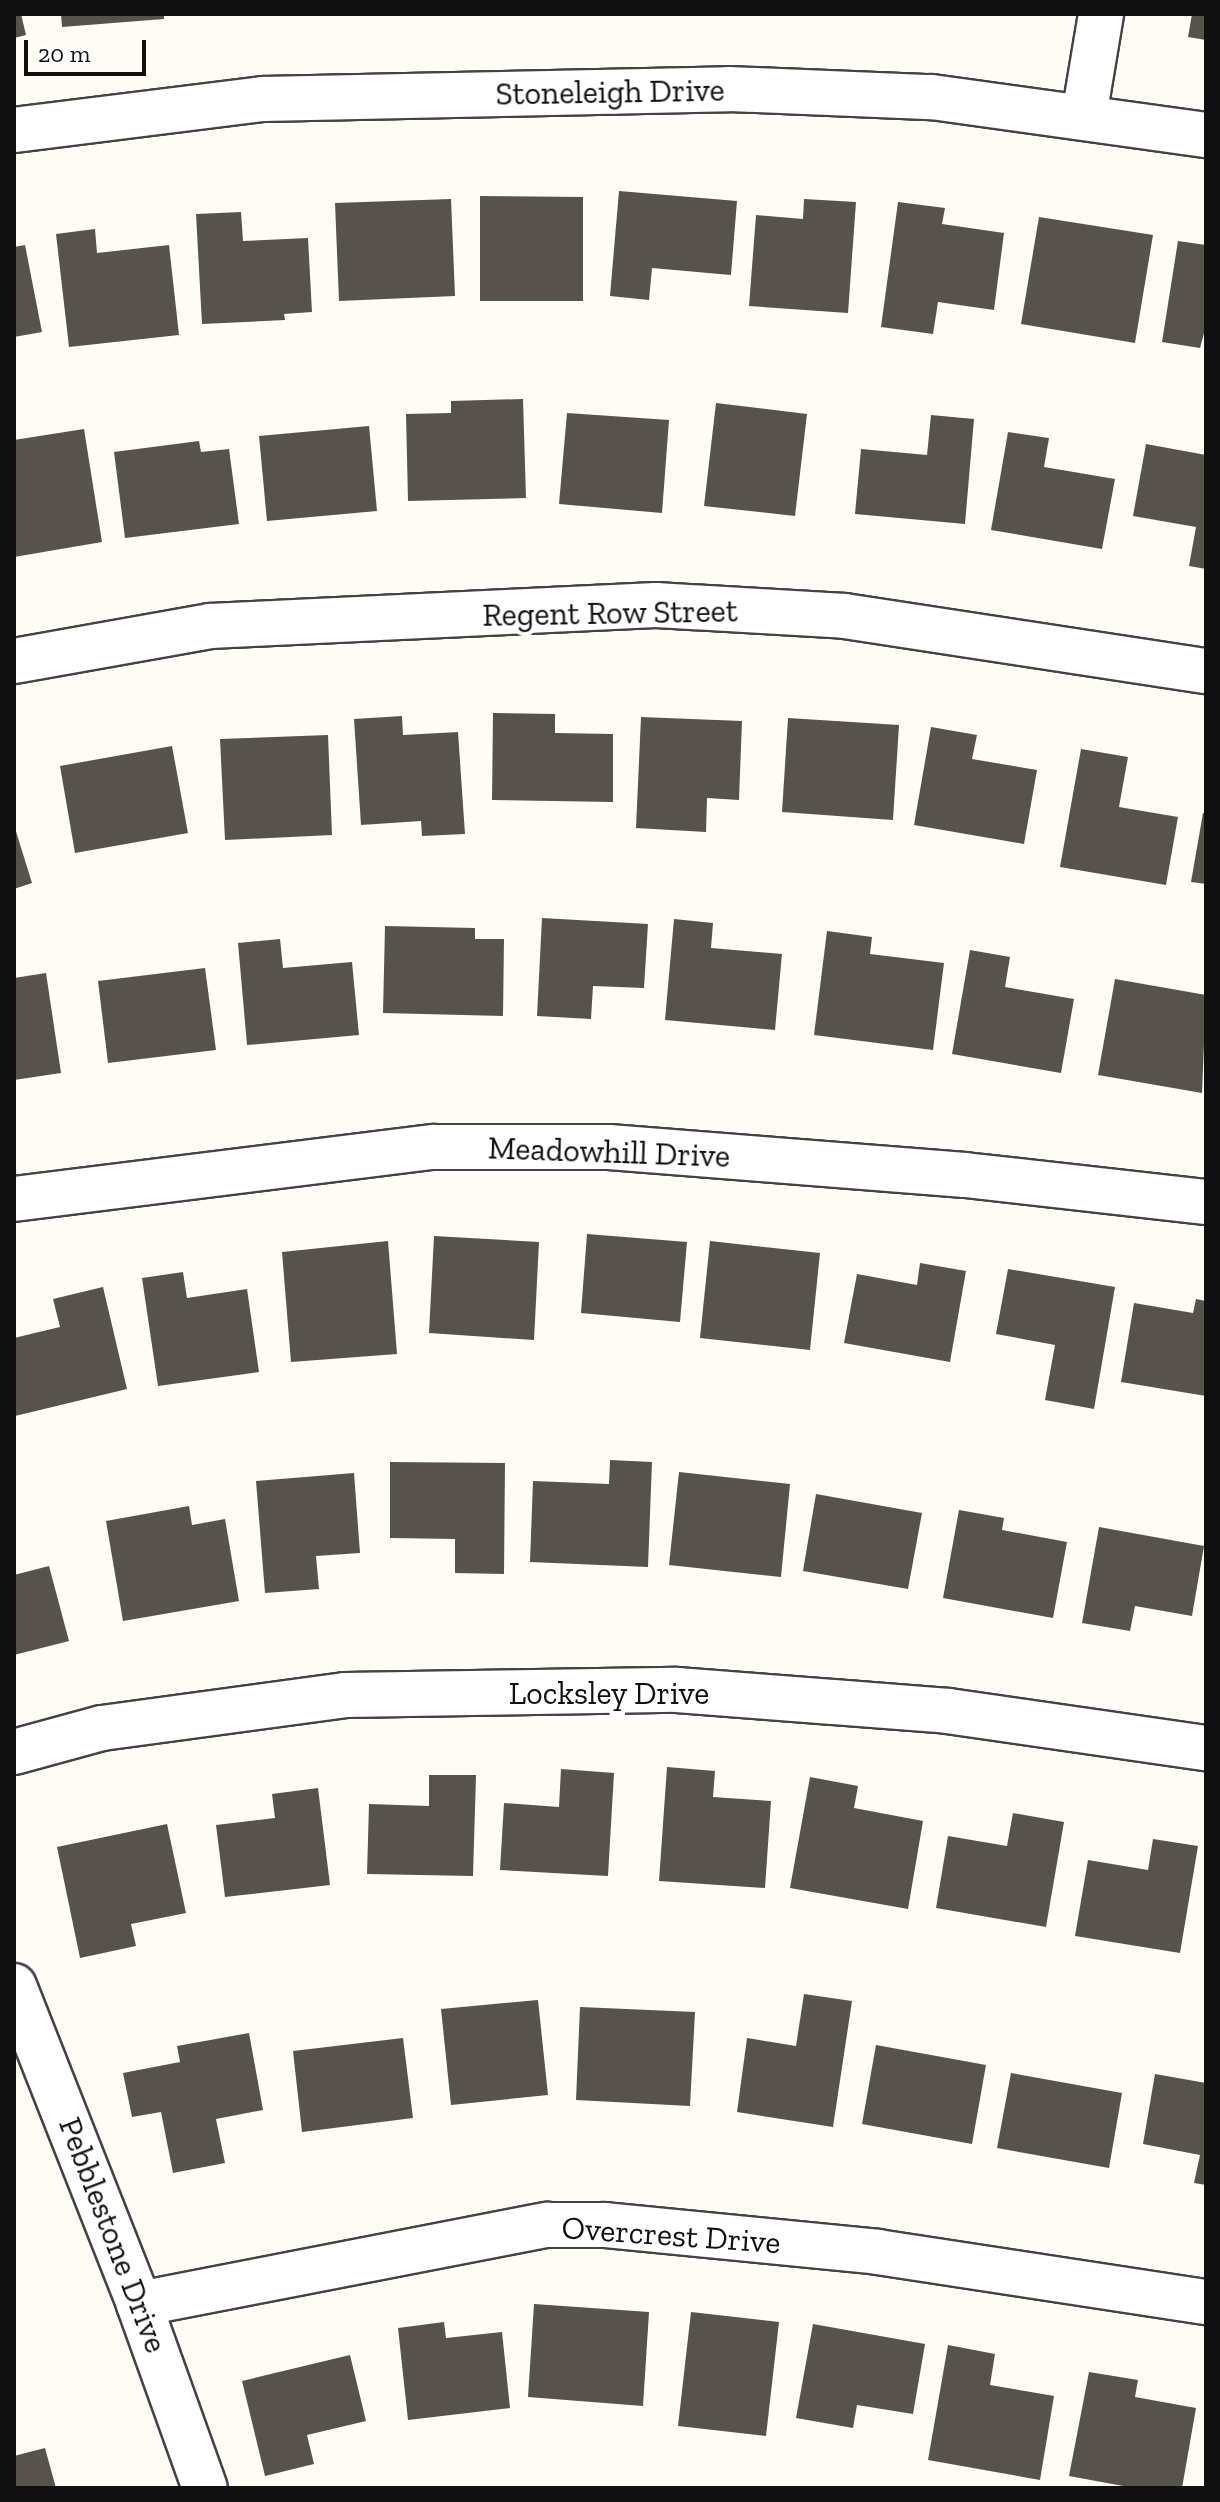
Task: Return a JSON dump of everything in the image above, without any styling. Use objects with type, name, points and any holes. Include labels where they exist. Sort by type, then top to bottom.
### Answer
[{"type":"street","points":[[1084,116],[1101,14]]},
{"type":"street","name":"Stoneleigh Drive","points":[[14,130],[263,99],[729,89],[932,97],[1206,135]]},
{"type":"street","name":"Regent Row Street","points":[[14,661],[210,626],[656,605],[845,616],[1206,671]]},
{"type":"street","name":"Meadowhill Drive","points":[[14,1199],[434,1147],[609,1147],[965,1175],[1206,1202]]},
{"type":"street","name":"Locksley Drive","points":[[14,1752],[102,1728],[345,1695],[677,1690],[948,1711],[1206,1748]]},
{"type":"street","name":"Pebblestone Drive","points":[[14,1986],[139,2304],[205,2488]]},
{"type":"street","name":"Overcrest Drive","points":[[139,2304],[547,2225],[605,2225],[878,2252],[1206,2302]]},
{"type":"building","points":[[14,14],[21,14],[26,35],[14,38]]},
{"type":"building","points":[[61,14],[164,14],[164,19],[62,27]]},
{"type":"building","points":[[1192,14],[1206,14],[1206,40],[1188,37]]},
{"type":"building","points":[[619,191],[737,201],[731,275],[652,268],[649,300],[610,296]]},
{"type":"building","points":[[480,196],[583,197],[583,301],[480,301]]},
{"type":"building","points":[[451,199],[455,296],[339,301],[335,203]]},
{"type":"building","points":[[804,199],[856,202],[848,313],[749,306],[756,215],[803,219]]},
{"type":"building","points":[[898,202],[945,208],[942,224],[1004,233],[994,310],[938,302],[933,334],[881,327]]},
{"type":"building","points":[[241,212],[243,241],[308,238],[312,312],[284,314],[285,320],[202,324],[196,214]]},
{"type":"building","points":[[1039,217],[1153,235],[1135,343],[1021,324]]},
{"type":"building","points":[[95,229],[97,253],[169,245],[179,335],[69,347],[56,234]]},
{"type":"building","points":[[1178,241],[1206,245],[1206,326],[1200,348],[1162,342]]},
{"type":"building","points":[[25,245],[42,332],[14,337],[14,247]]},
{"type":"building","points":[[523,399],[526,498],[408,501],[406,414],[451,413],[451,401]]},
{"type":"building","points":[[716,403],[807,414],[795,516],[704,506]]},
{"type":"building","points":[[567,413],[669,420],[662,513],[559,504]]},
{"type":"building","points":[[931,415],[974,419],[965,524],[855,514],[861,449],[927,455]]},
{"type":"building","points":[[369,426],[377,511],[267,521],[259,436]]},
{"type":"building","points":[[84,429],[102,542],[14,557],[14,440]]},
{"type":"building","points":[[1008,432],[1049,438],[1044,467],[1115,479],[1102,549],[991,530]]},
{"type":"building","points":[[199,441],[201,452],[229,449],[239,524],[125,538],[114,452]]},
{"type":"building","points":[[1146,444],[1206,455],[1206,569],[1189,566],[1196,527],[1133,516]]},
{"type":"building","points":[[493,713],[555,714],[555,733],[613,734],[613,802],[492,800]]},
{"type":"building","points":[[402,716],[403,735],[458,732],[465,834],[422,836],[421,821],[361,825],[354,719]]},
{"type":"building","points":[[641,717],[742,721],[739,800],[707,798],[706,832],[636,828]]},
{"type":"building","points":[[788,718],[899,725],[893,820],[782,812]]},
{"type":"building","points":[[931,727],[977,735],[972,759],[1037,770],[1024,844],[914,825]]},
{"type":"building","points":[[328,735],[332,835],[225,840],[220,739]]},
{"type":"building","points":[[172,746],[188,833],[75,853],[60,766]]},
{"type":"building","points":[[1081,749],[1128,757],[1119,807],[1178,817],[1166,885],[1060,867]]},
{"type":"building","points":[[1203,813],[1206,813],[1206,884],[1191,882]]},
{"type":"building","points":[[14,825],[32,883],[14,889]]},
{"type":"building","points":[[542,918],[648,924],[644,988],[593,986],[591,1019],[537,1016]]},
{"type":"building","points":[[674,919],[713,923],[711,948],[782,954],[775,1030],[665,1020]]},
{"type":"building","points":[[385,926],[475,928],[475,939],[504,939],[503,1016],[383,1013]]},
{"type":"building","points":[[827,931],[872,937],[870,954],[944,963],[933,1050],[814,1035]]},
{"type":"building","points":[[280,939],[283,968],[352,962],[359,1035],[247,1045],[238,943]]},
{"type":"building","points":[[970,950],[1010,957],[1005,987],[1074,999],[1061,1073],[952,1054]]},
{"type":"building","points":[[205,968],[216,1050],[108,1063],[98,981]]},
{"type":"building","points":[[46,973],[61,1073],[14,1080],[14,978]]},
{"type":"building","points":[[1115,979],[1206,995],[1202,1093],[1098,1075]]},
{"type":"building","points":[[587,1234],[687,1242],[680,1322],[581,1313]]},
{"type":"building","points":[[434,1236],[539,1242],[534,1340],[429,1333]]},
{"type":"building","points":[[388,1241],[397,1354],[291,1362],[282,1252]]},
{"type":"building","points":[[710,1241],[820,1253],[810,1350],[700,1338]]},
{"type":"building","points":[[920,1263],[966,1271],[950,1362],[844,1343],[857,1274],[917,1285]]},
{"type":"building","points":[[1008,1269],[1115,1287],[1094,1409],[1045,1400],[1055,1345],[996,1334]]},
{"type":"building","points":[[183,1272],[187,1298],[247,1289],[259,1372],[158,1386],[142,1278]]},
{"type":"building","points":[[103,1287],[127,1389],[15,1416],[14,1338],[60,1327],[53,1299]]},
{"type":"building","points":[[1196,1299],[1206,1301],[1206,1396],[1121,1382],[1134,1303],[1193,1313]]},
{"type":"building","points":[[610,1460],[652,1462],[648,1567],[530,1562],[533,1481],[609,1484]]},
{"type":"building","points":[[390,1462],[505,1463],[504,1574],[455,1573],[455,1539],[390,1538]]},
{"type":"building","points":[[679,1472],[790,1484],[781,1577],[669,1565]]},
{"type":"building","points":[[354,1473],[360,1553],[316,1556],[319,1589],[265,1593],[256,1481]]},
{"type":"building","points":[[816,1494],[922,1513],[908,1589],[803,1571]]},
{"type":"building","points":[[189,1506],[192,1525],[225,1519],[239,1601],[123,1621],[106,1521]]},
{"type":"building","points":[[959,1510],[1004,1518],[1002,1530],[1067,1542],[1053,1618],[943,1598]]},
{"type":"building","points":[[1099,1527],[1204,1546],[1192,1616],[1135,1606],[1130,1631],[1082,1623]]},
{"type":"building","points":[[49,1566],[69,1641],[14,1655],[14,1575]]},
{"type":"building","points":[[667,1767],[715,1771],[713,1797],[771,1801],[765,1888],[659,1881]]},
{"type":"building","points":[[561,1769],[614,1773],[608,1876],[500,1870],[504,1803],[559,1807]]},
{"type":"building","points":[[429,1775],[476,1775],[473,1876],[367,1874],[369,1804],[429,1806]]},
{"type":"building","points":[[810,1777],[858,1786],[854,1808],[923,1821],[908,1909],[790,1888]]},
{"type":"building","points":[[318,1788],[330,1885],[225,1897],[216,1825],[275,1818],[272,1794]]},
{"type":"building","points":[[1013,1813],[1064,1822],[1046,1927],[936,1908],[948,1836],[1007,1846]]},
{"type":"building","points":[[167,1824],[186,1913],[131,1924],[136,1946],[80,1958],[57,1847]]},
{"type":"building","points":[[1153,1839],[1198,1846],[1180,1953],[1075,1936],[1088,1860],[1148,1870]]},
{"type":"building","points":[[804,1994],[852,2001],[833,2127],[737,2112],[747,2038],[796,2046]]},
{"type":"building","points":[[538,2000],[548,2095],[451,2105],[441,2009]]},
{"type":"building","points":[[580,2007],[695,2012],[690,2106],[576,2100]]},
{"type":"building","points":[[249,2033],[263,2110],[216,2119],[225,2163],[173,2173],[161,2112],[132,2117],[123,2073],[180,2062],[177,2046]]},
{"type":"building","points":[[403,2038],[413,2118],[302,2132],[293,2051]]},
{"type":"building","points":[[876,2045],[986,2065],[972,2144],[862,2124]]},
{"type":"building","points":[[1011,2073],[1122,2093],[1109,2168],[997,2148]]},
{"type":"building","points":[[1155,2074],[1206,2083],[1206,2185],[1194,2183],[1200,2155],[1143,2144]]},
{"type":"building","points":[[534,2304],[649,2312],[643,2406],[528,2397]]},
{"type":"building","points":[[691,2312],[779,2322],[766,2436],[678,2426]]},
{"type":"building","points":[[444,2322],[446,2338],[502,2332],[510,2408],[408,2420],[398,2328]]},
{"type":"building","points":[[813,2324],[925,2344],[913,2414],[857,2405],[853,2428],[796,2418]]},
{"type":"building","points":[[948,2345],[995,2354],[990,2385],[1054,2396],[1040,2480],[928,2460]]},
{"type":"building","points":[[350,2355],[366,2421],[307,2435],[314,2464],[265,2476],[242,2381]]},
{"type":"building","points":[[1089,2372],[1138,2380],[1135,2397],[1196,2408],[1182,2488],[1134,2488],[1069,2476]]},
{"type":"building","points":[[45,2448],[56,2488],[14,2488],[14,2456]]}]
